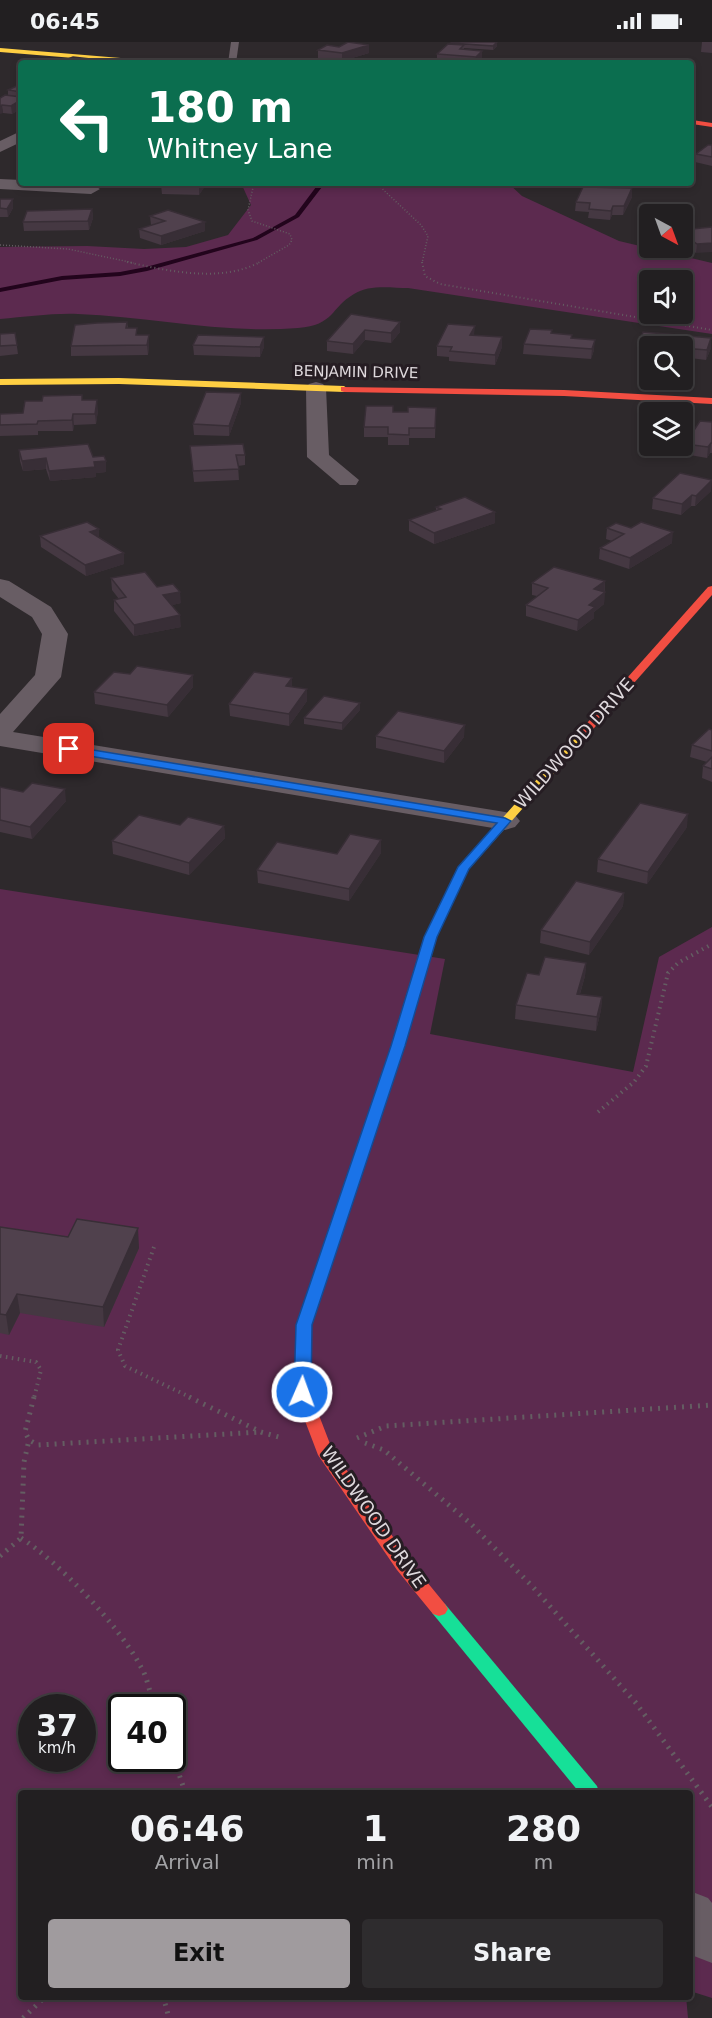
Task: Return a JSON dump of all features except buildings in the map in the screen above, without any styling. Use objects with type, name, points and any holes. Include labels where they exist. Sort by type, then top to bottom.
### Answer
[{"type":"street","points":[[0,50],[122,60]]},
{"type":"street","points":[[694,122],[712,125]]},
{"type":"street","points":[[0,147],[18,138]]},
{"type":"street","points":[[0,184],[18,185]]},
{"type":"street","points":[[37,186],[92,189]]},
{"type":"street","name":"BENJAMIN DRIVE","points":[[0,382],[48,380],[316,388],[599,392],[712,401]]},
{"type":"street","points":[[316,388],[318,457],[348,480]]},
{"type":"street","points":[[0,586],[42,612],[55,634],[48,677],[0,730]]},
{"type":"street","name":"WILDWOOD DRIVE","points":[[588,1790],[403,1565],[324,1451],[302,1392],[304,1325],[398,1046],[430,937],[464,867],[712,589]]},
{"type":"street","points":[[0,738],[505,821]]},
{"type":"street","points":[[693,1918],[712,1940]]},
{"type":"lane","points":[[232,60],[236,42]]},
{"type":"path","points":[[0,245],[68,249],[183,272],[211,274],[237,272],[274,255],[292,240],[290,234],[252,221],[248,210],[253,186]]},
{"type":"path","points":[[379,186],[421,225],[428,236],[422,263],[425,276],[440,284],[712,330]]},
{"type":"path","points":[[598,1112],[634,1082],[646,1066],[668,973],[678,963],[712,944]]},
{"type":"path","points":[[153,1247],[118,1350],[125,1365],[261,1432],[324,1451]]},
{"type":"path","points":[[0,1356],[36,1362],[41,1370],[25,1432],[29,1440],[38,1445],[261,1432]]},
{"type":"path","points":[[712,1405],[386,1426],[353,1440],[384,1450],[470,1523],[531,1585],[636,1703],[712,1807]]},
{"type":"path","points":[[0,1556],[21,1538],[24,1462],[29,1440]]},
{"type":"path","points":[[21,1538],[37,1548],[70,1580],[119,1634],[142,1668],[150,1694]]},
{"type":"path","points":[[178,1772],[184,1790]]},
{"type":"path","points":[[23,2018],[42,2000]]},
{"type":"path","points":[[164,2000],[169,2018]]},
{"type":"shaded area","points":[[242,186],[511,186],[522,196],[619,241],[639,246],[639,258],[691,258],[712,263],[712,334],[646,324],[693,324],[693,270],[639,270],[639,323],[408,288],[388,287],[360,291],[346,299],[326,320],[298,328],[242,329],[78,314],[0,319],[0,247],[87,246],[144,249],[186,247],[228,235],[251,205]]},
{"type":"shaded area","points":[[0,889],[445,959],[430,1034],[633,1072],[659,957],[712,927],[712,1998],[693,1992],[693,1790],[18,1790],[18,2000],[686,2000],[688,2018],[0,2018]]},
{"type":"waterway","points":[[0,290],[62,278],[120,274],[147,269],[255,239],[297,216],[320,186]]},
{"type":"traffic: fast","points":[[439,1609],[588,1790]]},
{"type":"traffic: slow","points":[[0,50],[121,60]]},
{"type":"traffic: slow","points":[[0,382],[119,381],[344,389]]},
{"type":"traffic: slow","points":[[361,1157],[398,1046],[430,937],[464,868],[583,734]]},
{"type":"traffic: jam","points":[[694,122],[712,125]]},
{"type":"traffic: jam","points":[[344,389],[564,393],[712,401]]},
{"type":"traffic: jam","points":[[583,734],[712,589]]},
{"type":"traffic: jam","points":[[361,1157],[304,1325],[302,1392],[324,1451],[403,1565],[439,1609]]},
{"type":"route","points":[[69,749],[505,821],[464,867],[430,937],[398,1046],[333,1233],[304,1325],[302,1392]]}]
